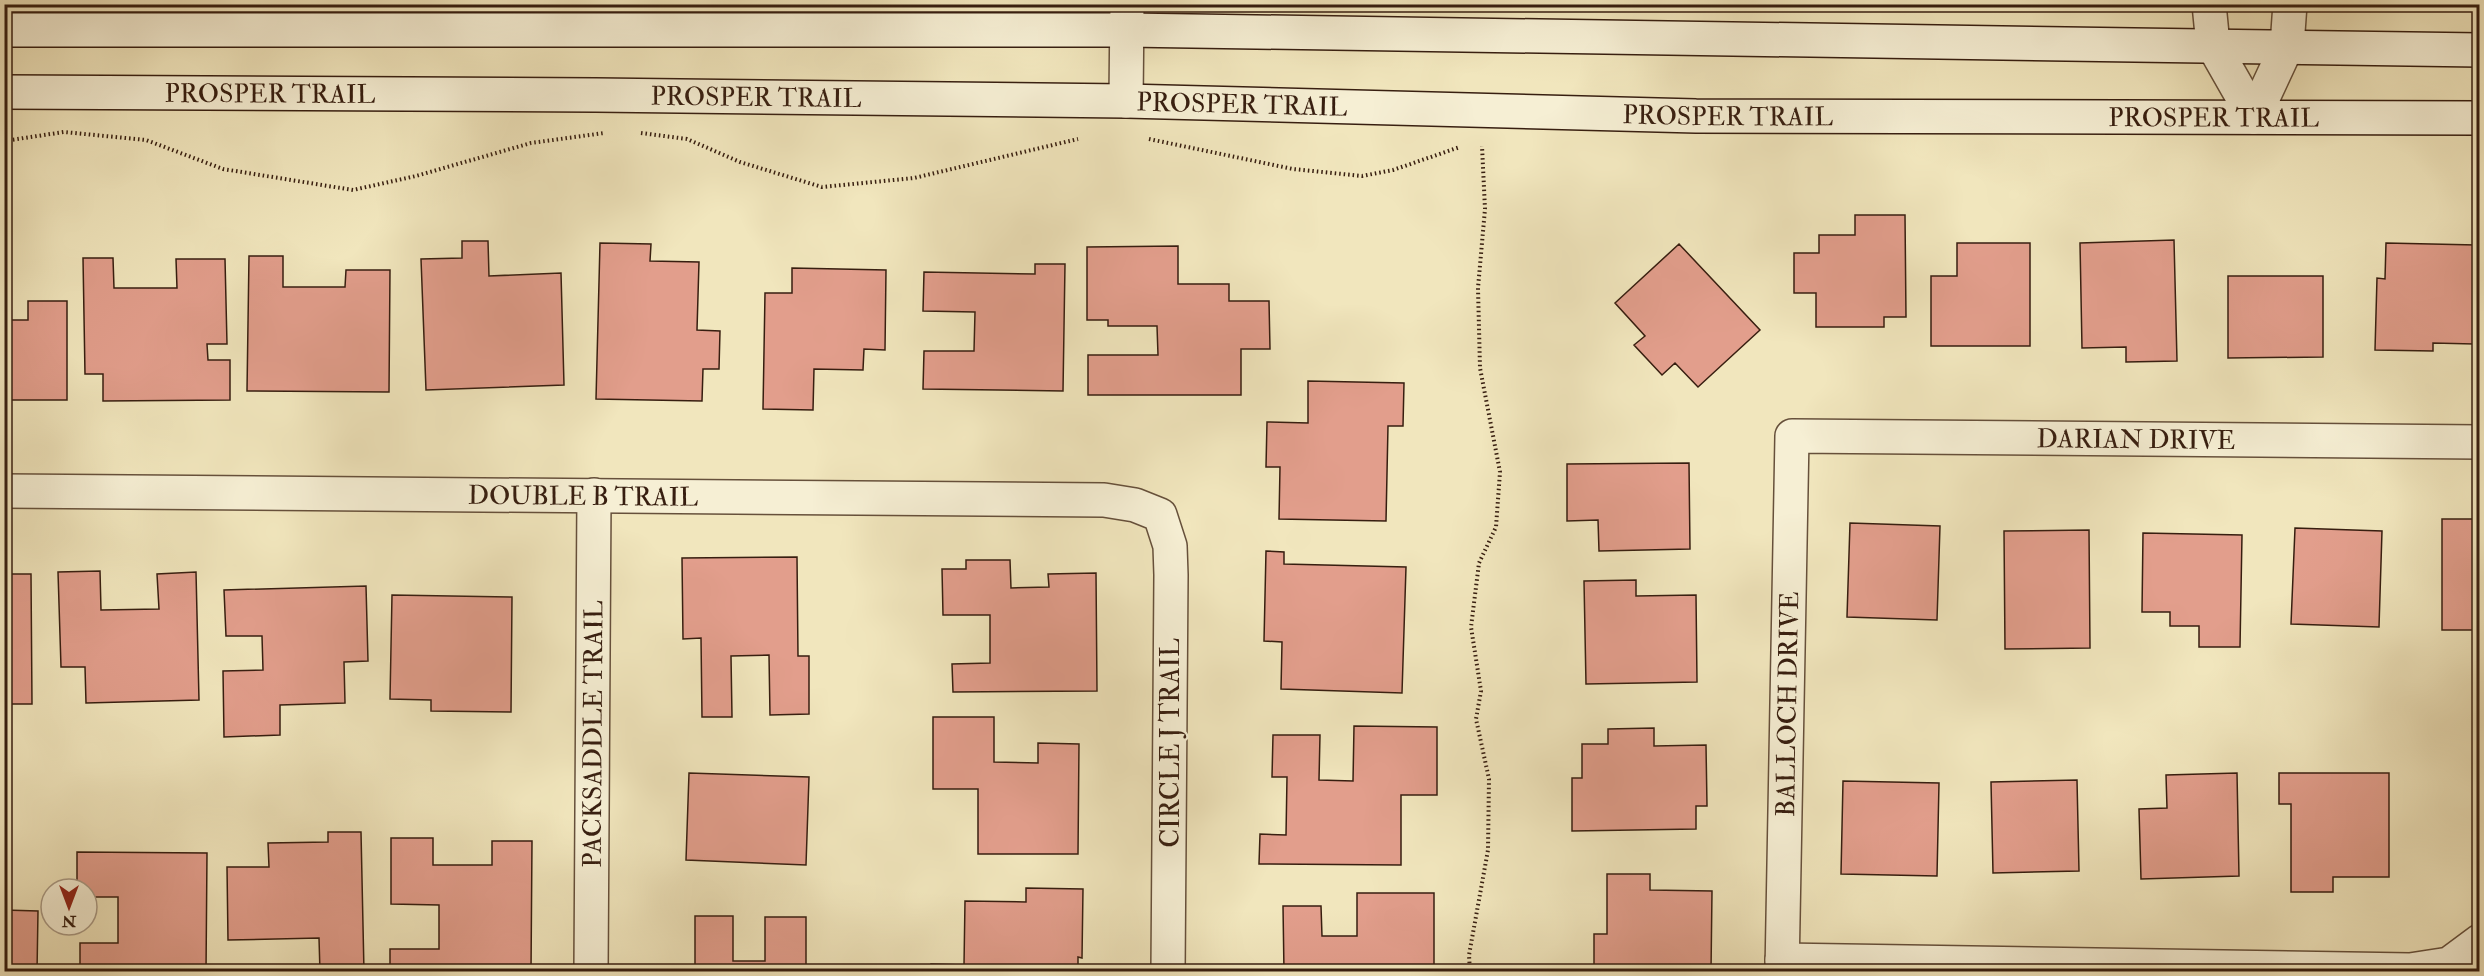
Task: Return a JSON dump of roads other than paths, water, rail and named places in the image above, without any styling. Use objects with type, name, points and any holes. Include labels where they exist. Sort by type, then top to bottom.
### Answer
[{"type":"main road","points":[[2210,4],[2213,45],[2254,117]]},
{"type":"main road","points":[[2254,117],[2287,46],[2290,4]]},
{"type":"main road","points":[[1126,101],[1127,17]]},
{"type":"main road","points":[[4,30],[1127,17],[2480,50]]},
{"type":"main road","name":"PROSPER TRAIL","points":[[4,92],[1126,101],[1696,116],[2480,118]]},
{"type":"main road","name":"DARIAN DRIVE","points":[[1792,436],[2480,442]]},
{"type":"main road","name":"BALLOCH DRIVE","points":[[1782,966],[1792,436]]},
{"type":"main road","name":"DOUBLE B TRAIL","points":[[4,492],[1104,500],[1135,505],[1160,515]]},
{"type":"main road","name":"PACKSADDLE TRAIL","points":[[591,972],[594,495]]},
{"type":"main road","name":"CIRCLE J TRAIL","points":[[1160,515],[1170,546],[1171,575],[1168,972]]},
{"type":"main road","points":[[1782,966],[2410,970],[2449,964],[2480,941]]}]
